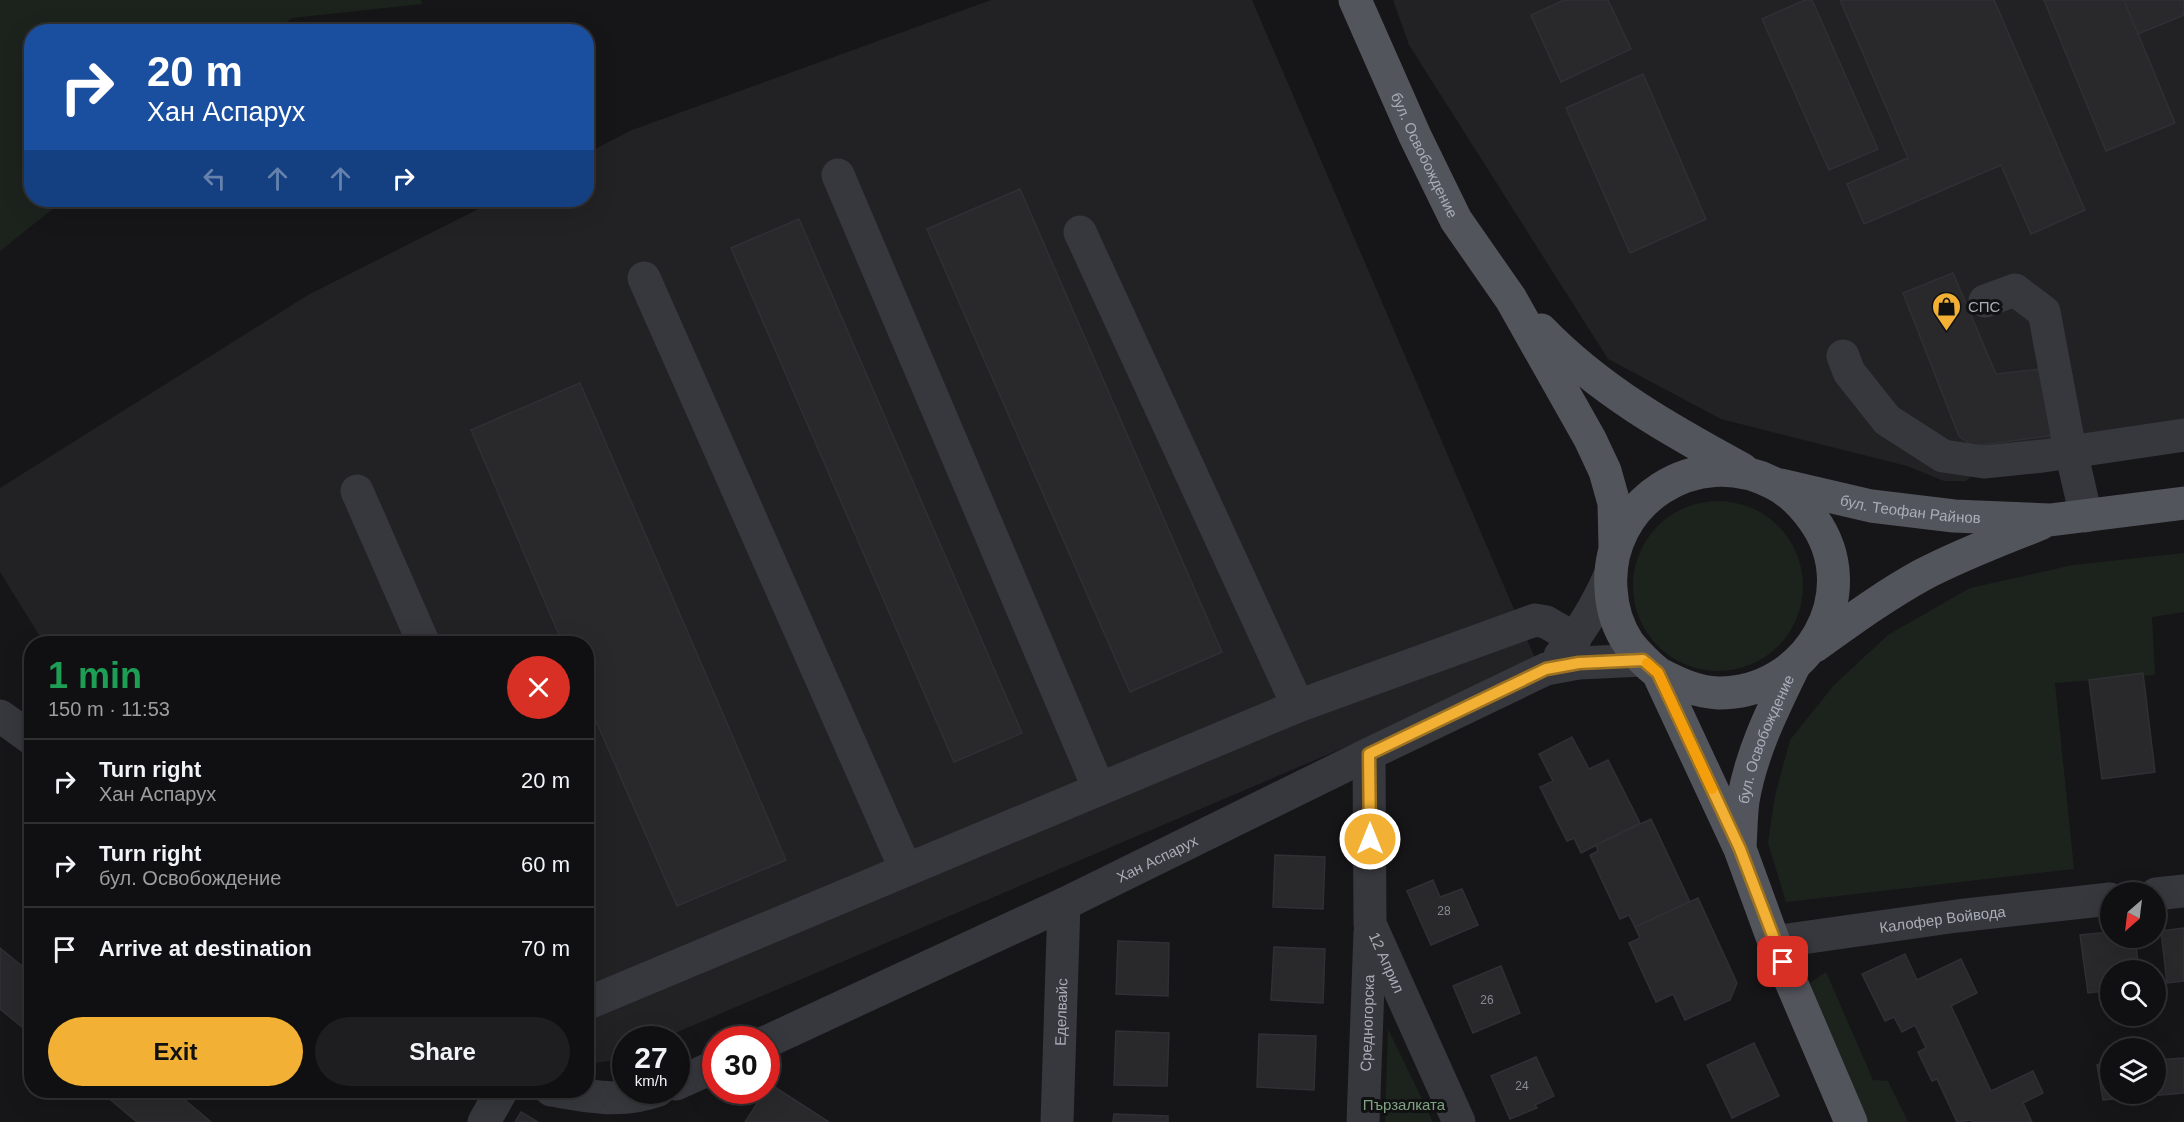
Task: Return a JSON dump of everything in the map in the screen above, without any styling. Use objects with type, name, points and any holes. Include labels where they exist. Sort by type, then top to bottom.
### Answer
[{"type":"main road","name":"бул. Освобождение","points":[[1355,0],[1415,136],[1456,220],[1511,299],[1590,439],[1605,471],[1614,503],[1611,599],[1617,621],[1628,642],[1651,667],[1740,849],[1774,942],[1851,1122]]},
{"type":"main road","name":"бул. Освобождение","points":[[1511,299],[1576,364],[1613,393],[1666,427],[1791,495],[1807,510],[1819,527],[1828,547],[1833,589],[1829,611],[1822,631],[1802,657],[1762,735],[1743,801],[1740,849]]},
{"type":"main road","points":[[1612,561],[1623,528],[1635,510],[1650,495],[1668,483],[1709,470],[1731,470],[1763,478]]},
{"type":"main road","name":"бул. Теофан Райнов","points":[[1763,478],[1838,499],[1910,512],[2050,520],[2184,503]]},
{"type":"main road","name":"бул. Теофан Райнов","points":[[1651,667],[1676,683],[1696,690],[1717,693],[1758,686],[1778,678],[1802,657],[1887,595],[1922,575],[1957,558],[2050,520]]},
{"type":"street","points":[[838,175],[1099,789]]},
{"type":"street","points":[[1080,231],[1298,706]]},
{"type":"street","points":[[644,278],[906,870]]},
{"type":"street","points":[[1985,301],[2014,291],[2044,312],[2086,516]]},
{"type":"street","points":[[1843,356],[1849,372],[1887,420],[1943,456],[1984,462],[2184,435]]},
{"type":"street","points":[[357,491],[420,636]]},
{"type":"street","name":"Хан Аспарух","points":[[1546,669],[1575,639],[1600,599],[1612,561]]},
{"type":"street","points":[[594,1001],[1298,706],[1535,620],[1546,622],[1575,639]]},
{"type":"street","name":"Хан Аспарух","points":[[780,1036],[1064,904],[1546,669],[1579,663],[1651,667]]},
{"type":"street","points":[[0,716],[24,733]]},
{"type":"street","name":"12 Април","points":[[1369,754],[1370,924],[1459,1122]]},
{"type":"street","points":[[2166,893],[2184,891]]},
{"type":"street","name":"Калофер Войвода","points":[[1774,942],[1957,916],[2100,900]]},
{"type":"street","name":"Еделвайс","points":[[1057,1122],[1064,904]]},
{"type":"street","name":"Средногорска","points":[[1363,1122],[1370,924]]},
{"type":"street","points":[[594,1096],[612,1099]]},
{"type":"street","points":[[484,1122],[498,1098]]},
{"type":"shaded area","points":[[991,0],[1252,0],[1538,665],[690,1027],[612,1026],[612,1060],[594,1063],[594,636],[40,636],[0,572],[0,488],[308,295],[482,207],[594,207],[594,149],[632,130]]},
{"type":"shaded area","points":[[1393,0],[2184,0],[2184,435],[1985,462],[1966,481],[1944,481],[1907,466],[1721,419],[1608,359],[1409,45]]},
{"type":"green space","points":[[0,0],[421,0],[422,4],[292,18],[284,24],[24,24],[24,207],[55,207],[0,251]]},
{"type":"green space","points":[[1718,501],[1750,508],[1778,526],[1796,554],[1803,586],[1796,618],[1778,646],[1750,664],[1718,671],[1686,664],[1658,646],[1640,618],[1633,586],[1640,554],[1658,526],[1686,508]]},
{"type":"green space","points":[[2184,553],[2184,612],[2152,617],[2155,675],[2055,683],[2074,869],[1786,902],[1768,843],[1775,796],[1790,740],[1834,685],[1888,635],[1970,588],[2073,565]]},
{"type":"green space","points":[[1826,972],[1873,1080],[1888,1081],[1908,1122],[1861,1122],[1800,990]]},
{"type":"green space","name":"Пързалката","points":[[1388,1029],[1433,1122],[1385,1122]]},
{"type":"building","points":[[1564,0],[1608,0],[1631,49],[1561,82],[1531,15]]},
{"type":"building","points":[[1805,0],[1812,0],[1878,149],[1829,170],[1762,19]]},
{"type":"building","points":[[1840,0],[1994,0],[2085,210],[2031,234],[2001,165],[1864,224],[1847,184],[1908,158]]},
{"type":"building","points":[[2044,0],[2124,0],[2175,123],[2106,151]]},
{"type":"building","points":[[2124,0],[2184,0],[2184,15],[2138,34]]},
{"type":"building","points":[[1643,74],[1706,219],[1630,253],[1566,108]]},
{"type":"building","points":[[1020,189],[1222,652],[1130,692],[927,229]]},
{"type":"building","points":[[799,219],[1022,733],[954,762],[731,248]]},
{"type":"building","name":"СПС","points":[[1953,273],[1996,374],[2049,368],[2057,435],[1973,446],[1959,436],[1903,293]]},
{"type":"building","points":[[580,383],[786,860],[677,906],[594,716],[594,636],[560,636],[471,430]]},
{"type":"building","points":[[2143,673],[2155,772],[2102,779],[2089,680]]},
{"type":"building","points":[[1572,737],[1589,769],[1608,760],[1640,823],[1581,853],[1574,838],[1567,841],[1540,787],[1553,781],[1539,754]]},
{"type":"building","points":[[1651,819],[1690,902],[1635,927],[1629,915],[1620,919],[1590,855],[1598,851],[1596,845]]},
{"type":"building","points":[[1275,855],[1325,857],[1323,909],[1273,907]]},
{"type":"building","points":[[1433,880],[1440,897],[1462,889],[1478,925],[1431,945],[1407,891]]},
{"type":"building","points":[[1698,898],[1737,983],[1730,1000],[1685,1020],[1673,994],[1656,1002],[1629,943],[1640,938],[1635,927]]},
{"type":"building","points":[[2184,928],[2184,981],[2167,983],[2163,948],[2166,948],[2166,930]]},
{"type":"building","points":[[2100,933],[2100,948],[2136,948],[2138,960],[2100,960],[2100,991],[2088,993],[2080,935]]},
{"type":"building","points":[[1118,941],[1169,943],[1168,996],[1116,994]]},
{"type":"building","points":[[1274,947],[1325,949],[1323,1003],[1271,1000]]},
{"type":"building","points":[[0,948],[24,968],[24,1028],[0,1009]]},
{"type":"building","points":[[1905,954],[1917,980],[1961,959],[1977,993],[1951,1006],[1991,1091],[2033,1071],[2043,1093],[2023,1103],[2032,1122],[1972,1122],[1971,1120],[1957,1122],[1937,1079],[1932,1081],[1918,1052],[1926,1048],[1915,1025],[1902,1032],[1894,1017],[1885,1021],[1862,974]]},
{"type":"building","points":[[1501,966],[1520,1013],[1473,1033],[1453,986]]},
{"type":"building","points":[[1116,1031],[1169,1033],[1167,1086],[1114,1085]]},
{"type":"building","points":[[1259,1034],[1316,1036],[1314,1090],[1257,1087]]},
{"type":"building","points":[[1754,1043],[1779,1096],[1732,1118],[1707,1065]]},
{"type":"building","points":[[1536,1057],[1554,1096],[1535,1105],[1537,1108],[1510,1119],[1491,1076]]},
{"type":"building","points":[[2184,1058],[2184,1093],[2166,1095],[2166,1059]]},
{"type":"building","points":[[2097,1065],[2100,1065],[2100,1082]]},
{"type":"building","points":[[780,1090],[829,1122],[745,1122],[757,1104],[780,1104]]},
{"type":"building","points":[[108,1098],[182,1098],[211,1122],[137,1122]]},
{"type":"building","points":[[521,1112],[538,1122],[515,1122]]},
{"type":"building","points":[[1114,1114],[1168,1116],[1168,1122],[1113,1122]]},
{"type":"slow traffic","points":[[1647,663],[1658,673],[1712,789]]},
{"type":"place","name":"СПС","points":[[1947,332]]},
{"type":"route","points":[[1370,839],[1369,754],[1546,669],[1579,663],[1643,660],[1658,673],[1740,849],[1783,962]]}]
